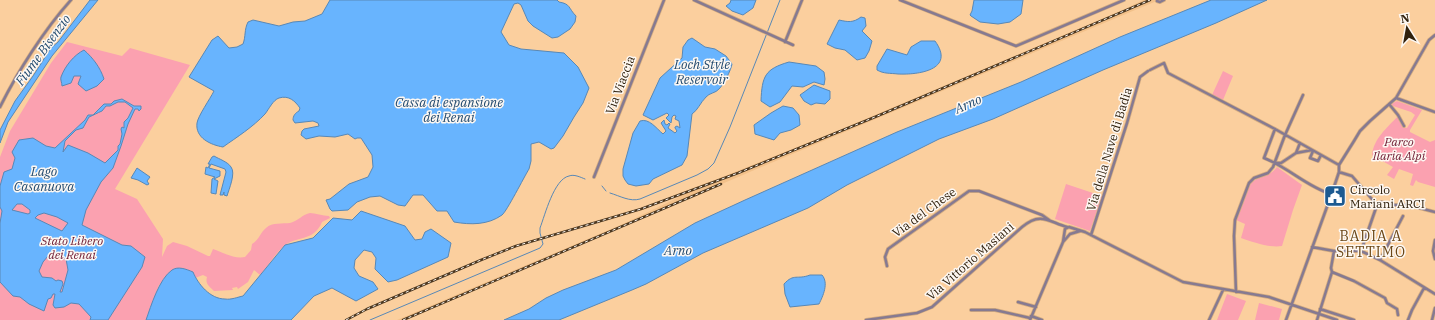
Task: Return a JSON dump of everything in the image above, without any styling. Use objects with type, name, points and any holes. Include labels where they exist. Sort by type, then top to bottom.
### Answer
[{"type":"street","points":[[0,107],[46,32],[71,0]]},
{"type":"street","name":"Via Viaccia","points":[[594,177],[664,0]]},
{"type":"street","points":[[694,0],[770,36],[793,45]]},
{"type":"street","points":[[785,42],[802,0]]},
{"type":"street","points":[[900,0],[1016,46],[1124,0]]},
{"type":"street","points":[[1157,1],[1160,2],[1164,0]]},
{"type":"street","points":[[1286,320],[1339,172],[1339,165],[1360,131],[1396,98],[1430,38],[1435,35]]},
{"type":"street","name":"Via della Nave di Badia","points":[[1091,235],[1140,78],[1149,71],[1164,63],[1168,73],[1275,129]]},
{"type":"street","points":[[1236,292],[1234,236],[1236,220],[1249,183],[1254,178],[1269,172],[1276,163],[1275,160],[1303,95]]},
{"type":"street","points":[[1396,98],[1435,112]]},
{"type":"street","points":[[1389,104],[1398,115],[1404,126]]},
{"type":"street","points":[[1331,194],[1317,189],[1276,163],[1264,158],[1275,129],[1339,165]]},
{"type":"street","points":[[1296,153],[1300,143]]},
{"type":"street","points":[[1276,163],[1281,163],[1296,153],[1313,150]]},
{"type":"street","points":[[1313,150],[1310,158],[1318,161],[1321,154]]},
{"type":"street","points":[[1339,172],[1352,176],[1377,205]]},
{"type":"street","name":"Via del Chese","points":[[887,266],[885,257],[888,249],[969,191],[979,191],[1042,215],[1063,226],[1091,235],[1183,282],[1261,296],[1292,304],[1337,320]]},
{"type":"street","points":[[1361,252],[1377,205],[1381,202],[1395,205],[1408,205],[1435,212]]},
{"type":"street","points":[[1034,213],[1039,219],[1042,215]]},
{"type":"street","points":[[1380,260],[1403,216]]},
{"type":"street","name":"Via del Chese","points":[[1039,219],[1050,220]]},
{"type":"street","name":"Via Vittorio Masiani","points":[[866,320],[917,313],[932,307],[1024,225],[1032,220],[1039,219]]},
{"type":"street","points":[[1030,318],[1039,301],[1063,242],[1063,226]]},
{"type":"street","points":[[1063,242],[1072,231],[1069,228],[1064,231]]},
{"type":"street","points":[[1064,231],[1067,235],[1080,231]]},
{"type":"street","points":[[1435,240],[1433,251],[1435,259]]},
{"type":"street","points":[[1312,247],[1334,251],[1361,252],[1380,260],[1435,294]]},
{"type":"street","points":[[1317,320],[1332,272],[1331,268],[1334,251]]},
{"type":"street","points":[[1332,272],[1354,281],[1385,298],[1387,303],[1398,309],[1398,315]]},
{"type":"street","points":[[1408,320],[1424,288]]},
{"type":"street","points":[[1209,320],[1224,290]]},
{"type":"street","points":[[1018,302],[1036,307]]},
{"type":"street","points":[[1432,320],[1435,308]]},
{"type":"street","points":[[1320,309],[1354,320]]},
{"type":"street","points":[[971,310],[996,310],[1042,320]]},
{"type":"shaded area","points":[[1143,0],[1159,0],[759,168],[406,320],[397,320],[623,224],[677,198],[675,195],[842,129],[1123,10]]},
{"type":"green space","name":"Stato Libero dei Renai","points":[[67,42],[122,56],[130,48],[190,65],[115,189],[137,199],[163,239],[162,257],[167,246],[173,242],[187,246],[208,256],[210,256],[213,249],[233,256],[245,257],[251,250],[252,244],[268,226],[290,223],[310,213],[329,216],[330,218],[322,222],[314,233],[284,246],[260,275],[254,270],[248,282],[238,289],[237,287],[232,288],[233,290],[214,291],[207,283],[207,277],[203,275],[195,278],[193,272],[159,285],[146,320],[0,320],[0,157],[10,131],[51,63]]},
{"type":"green space","points":[[1223,71],[1233,76],[1223,100],[1212,95]]},
{"type":"green space","name":"Parco Ilaria Alpi","points":[[1397,101],[1422,110],[1410,132],[1430,142],[1435,140],[1435,187],[1416,180],[1413,186],[1410,185],[1413,174],[1399,169],[1394,179],[1387,175],[1393,167],[1372,155],[1378,138],[1398,116],[1404,127],[1407,128],[1415,115],[1391,104]]},
{"type":"green space","points":[[1277,167],[1302,185],[1282,246],[1266,245],[1241,238],[1245,224],[1236,220],[1250,184],[1253,181],[1271,173]]},
{"type":"green space","points":[[1066,184],[1102,196],[1090,231],[1055,219]]},
{"type":"green space","points":[[1227,294],[1246,301],[1238,320],[1217,320]]},
{"type":"green space","points":[[1259,303],[1282,309],[1279,320],[1255,320]]},
{"type":"water","points":[[90,0],[98,0],[52,56],[8,122],[0,143],[0,130],[15,101],[51,48],[58,42]]},
{"type":"water","name":"Cassa di espansione dei Renai","points":[[330,0],[557,0],[569,7],[576,16],[575,22],[570,29],[558,37],[552,38],[533,26],[528,21],[521,5],[518,3],[514,4],[501,32],[509,45],[521,49],[564,53],[578,67],[589,88],[583,103],[554,148],[551,149],[539,142],[531,144],[531,161],[529,169],[502,215],[491,221],[479,223],[467,224],[454,222],[447,211],[437,211],[423,195],[413,195],[405,206],[398,205],[380,196],[370,197],[357,202],[348,210],[332,211],[326,200],[330,199],[349,184],[368,177],[373,167],[372,155],[361,138],[355,139],[348,134],[335,137],[319,136],[306,139],[301,135],[302,131],[304,129],[319,126],[318,123],[313,121],[295,123],[293,117],[300,108],[294,101],[286,97],[277,99],[265,114],[245,132],[223,147],[214,145],[201,137],[197,128],[197,123],[214,91],[189,77],[212,40],[218,36],[229,48],[237,47],[243,44],[248,22],[253,20],[279,26],[293,22],[305,21],[322,14]]},
{"type":"water","points":[[731,0],[756,0],[753,8],[743,15],[732,11],[726,6]]},
{"type":"water","points":[[974,0],[1023,0],[1021,14],[1010,22],[998,24],[980,22],[970,15]]},
{"type":"water","name":"Arno","points":[[1211,0],[1267,0],[993,119],[939,139],[847,185],[808,208],[703,253],[632,290],[559,320],[504,320],[529,309],[546,298],[563,290],[616,270],[695,223],[745,200],[897,132],[1021,82],[1120,37]]},
{"type":"water","points":[[861,17],[865,18],[866,26],[862,31],[872,41],[865,58],[857,60],[845,50],[835,48],[827,44],[839,20],[850,22]]},
{"type":"water","name":"Loch Style Reservoir","points":[[692,38],[705,47],[715,49],[726,56],[732,64],[729,73],[719,89],[707,96],[692,114],[687,156],[682,165],[653,179],[649,184],[636,186],[628,184],[623,176],[623,169],[633,133],[640,121],[643,120],[649,122],[663,134],[666,131],[661,123],[664,120],[665,124],[670,124],[668,128],[675,133],[677,131],[675,127],[677,126],[680,128],[679,121],[675,119],[676,116],[674,115],[671,123],[666,118],[669,115],[667,113],[653,120],[643,115],[660,78],[682,58],[683,47],[688,40]]},
{"type":"water","points":[[921,41],[935,41],[940,51],[941,59],[932,69],[924,72],[906,74],[887,73],[877,70],[877,66],[887,49],[907,55],[911,47]]},
{"type":"water","points":[[84,50],[96,63],[104,79],[97,86],[86,91],[78,84],[81,76],[74,76],[71,83],[62,86],[61,78],[65,69],[73,58]]},
{"type":"water","points":[[789,62],[816,66],[824,72],[824,85],[814,82],[803,87],[792,86],[780,102],[770,107],[761,101],[762,85],[766,75],[775,68]]},
{"type":"water","points":[[814,85],[830,91],[830,99],[825,104],[816,103],[811,105],[804,101],[800,95]]},
{"type":"water","name":"Lago Casanuova","points":[[122,99],[134,106],[141,106],[141,109],[139,111],[138,109],[135,109],[128,124],[113,168],[101,182],[86,210],[82,225],[122,245],[131,246],[145,257],[142,267],[108,320],[90,320],[91,317],[79,304],[71,303],[64,307],[55,308],[53,305],[55,294],[48,299],[44,311],[29,304],[20,297],[13,296],[0,282],[0,223],[2,211],[0,207],[0,186],[4,172],[12,169],[15,158],[12,152],[19,140],[33,138],[46,146],[55,148],[85,120],[88,115],[93,115],[104,104],[111,104],[114,101]],"holes":[[[118,102],[125,102],[133,108],[128,118],[124,122],[124,128],[122,127],[121,129],[122,134],[118,150],[105,163],[88,153],[68,145],[63,152],[65,141],[76,130],[83,128],[89,117],[102,111],[106,106],[110,106]],[[17,204],[22,204],[30,210],[30,213],[28,214],[12,210]],[[44,213],[57,217],[68,223],[62,231],[35,218]],[[48,256],[66,259],[68,270],[62,292],[60,292],[63,284],[62,281],[42,277],[39,271],[43,262]]]},
{"type":"water","points":[[783,106],[793,108],[799,115],[800,125],[791,130],[780,133],[774,140],[755,134],[754,125]]},
{"type":"water","points":[[214,156],[228,164],[233,173],[227,196],[224,195],[224,192],[223,195],[220,195],[226,172],[225,169],[211,164],[209,168],[220,171],[220,176],[214,179],[218,181],[216,194],[211,193],[212,179],[215,177],[205,174],[206,167],[208,168],[210,164],[208,164]]},
{"type":"water","points":[[137,168],[150,177],[147,181],[149,184],[147,185],[131,178]]},
{"type":"water","points":[[361,211],[405,226],[415,240],[422,239],[425,232],[431,229],[451,243],[448,257],[397,280],[388,282],[375,269],[376,258],[372,252],[364,250],[355,260],[354,268],[359,276],[373,282],[378,289],[356,301],[332,288],[314,296],[291,320],[146,320],[159,286],[167,274],[172,270],[182,268],[193,272],[201,286],[214,296],[232,299],[243,296],[285,245],[313,238],[333,218],[352,220]]},
{"type":"water","points":[[810,275],[822,275],[824,278],[825,290],[819,304],[790,307],[785,294],[784,284],[790,279]]},
{"type":"waterway","points":[[610,193],[629,199],[640,199],[697,175],[708,169],[714,163],[730,127],[780,0]]},
{"type":"waterway","points":[[370,320],[540,248],[543,244],[540,228],[555,190],[564,179],[571,175],[585,179]]},
{"type":"waterway","points":[[602,186],[606,191]]},
{"type":"railway","points":[[346,320],[367,309],[516,246],[641,209],[738,173],[875,117],[1150,0]]},
{"type":"railway","points":[[403,320],[721,184]]},
{"type":"place","name":"Circolo Mariani ARCI","points":[[1335,196]]},
{"type":"district","name":"BADIA A SETTIMO","points":[[1371,244]]},
{"type":"water label","name":"Fiume Bisenzio","points":[[43,50]]}]
